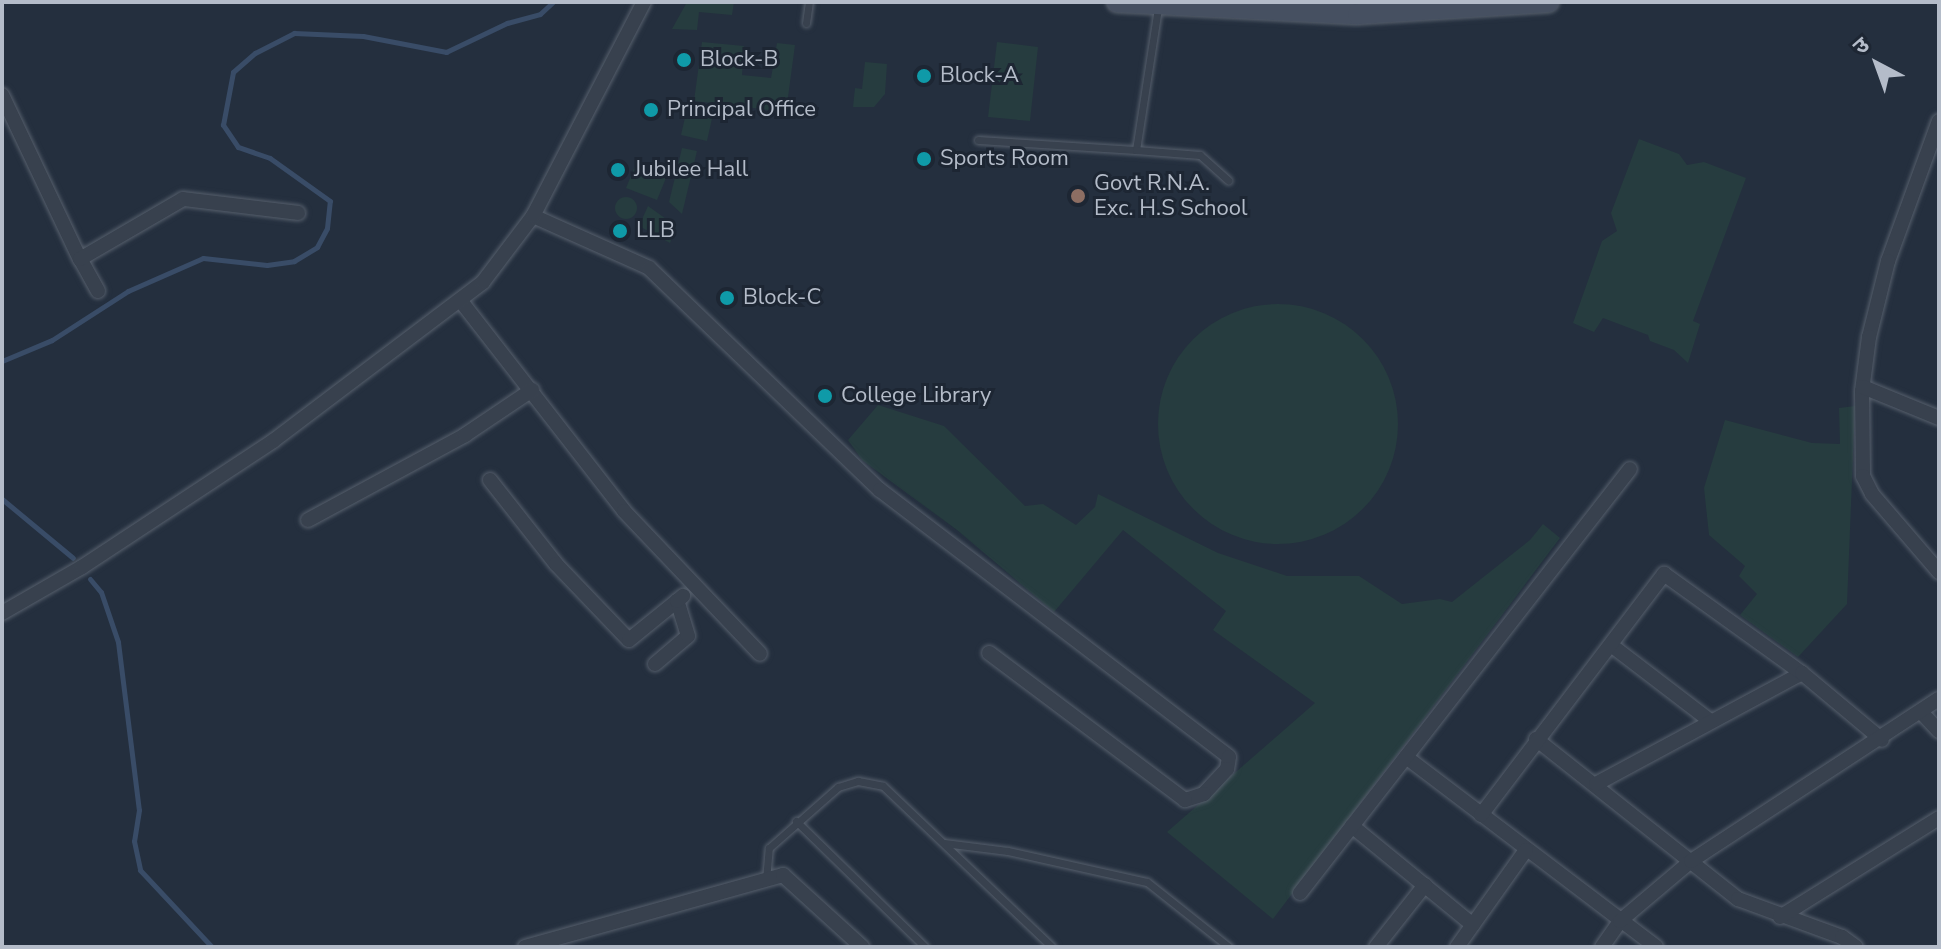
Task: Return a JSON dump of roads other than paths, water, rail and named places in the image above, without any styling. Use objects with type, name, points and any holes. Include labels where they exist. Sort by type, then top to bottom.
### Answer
[{"type":"main road","points":[[1117,2],[1358,14],[1549,2]]},
{"type":"main road","points":[[1255,2],[1359,8],[1450,2]]},
{"type":"street","points":[[2,613],[82,567],[273,441],[483,282],[533,216],[644,2]]},
{"type":"street","points":[[2,95],[98,291]]},
{"type":"street","points":[[1939,121],[1888,261],[1863,387],[1863,476],[1872,494],[1939,572]]},
{"type":"street","points":[[80,259],[183,199],[298,213]]},
{"type":"street","points":[[533,216],[649,268],[880,490],[1229,757],[1227,769],[1204,794],[1185,800],[989,653]]},
{"type":"street","points":[[460,300],[624,511],[760,654]]},
{"type":"street","points":[[1863,387],[1939,418]]},
{"type":"street","points":[[308,520],[465,435],[532,390]]},
{"type":"street","points":[[1300,893],[1630,469]]},
{"type":"street","points":[[490,480],[556,564],[629,640],[693,587]]},
{"type":"street","points":[[1481,815],[1657,580],[1667,574],[1802,673],[1882,740]]},
{"type":"street","points":[[655,664],[688,636],[677,601]]},
{"type":"street","points":[[1611,645],[1709,720]]},
{"type":"street","points":[[1596,784],[1709,720],[1802,673]]},
{"type":"street","points":[[1602,947],[1620,921],[1691,861],[1882,740],[1939,699]]},
{"type":"street","points":[[1922,713],[1939,731]]},
{"type":"street","points":[[1536,739],[1738,899],[1780,917],[1842,937],[1856,947]]},
{"type":"street","points":[[1406,757],[1656,947]]},
{"type":"street","points":[[1780,917],[1939,818]]},
{"type":"street","points":[[1352,826],[1473,925]]},
{"type":"street","points":[[1457,947],[1526,850]]},
{"type":"street","points":[[525,947],[783,875],[862,947]]},
{"type":"street","points":[[1376,947],[1425,885]]},
{"type":"lane","points":[[806,23],[809,2]]},
{"type":"lane","points":[[1136,150],[1159,4]]},
{"type":"lane","points":[[978,140],[1200,155],[1228,180]]},
{"type":"lane","points":[[766,880],[769,848],[838,787],[858,781],[883,786],[1052,947]]},
{"type":"lane","points":[[796,821],[925,947]]},
{"type":"lane","points":[[942,843],[1008,851],[1147,882],[1229,947]]},
{"type":"waterway","points":[[2,361],[52,340],[128,291],[203,258],[267,265],[294,261],[317,247],[327,228],[330,201],[270,158],[238,147],[223,125],[233,72],[255,53],[294,33],[363,36],[446,52],[507,23],[540,14],[553,2]]},
{"type":"waterway","points":[[2,499],[73,558]]},
{"type":"waterway","points":[[90,579],[101,592],[118,642],[139,810],[134,841],[140,870],[212,947]]},
{"type":"place","name":"Block-B","points":[[684,60]]},
{"type":"place","name":"Block-A","points":[[924,76]]},
{"type":"place","name":"Principal Office","points":[[651,110]]},
{"type":"place","name":"Sports Room","points":[[924,159]]},
{"type":"place","name":"Jubilee Hall","points":[[618,170]]},
{"type":"place","name":"Govt R.N.A. Exc. H.S School","points":[[1078,196]]},
{"type":"place","name":"LLB","points":[[620,231]]},
{"type":"place","name":"Block-C","points":[[727,298]]},
{"type":"place","name":"College Library","points":[[825,396]]}]
